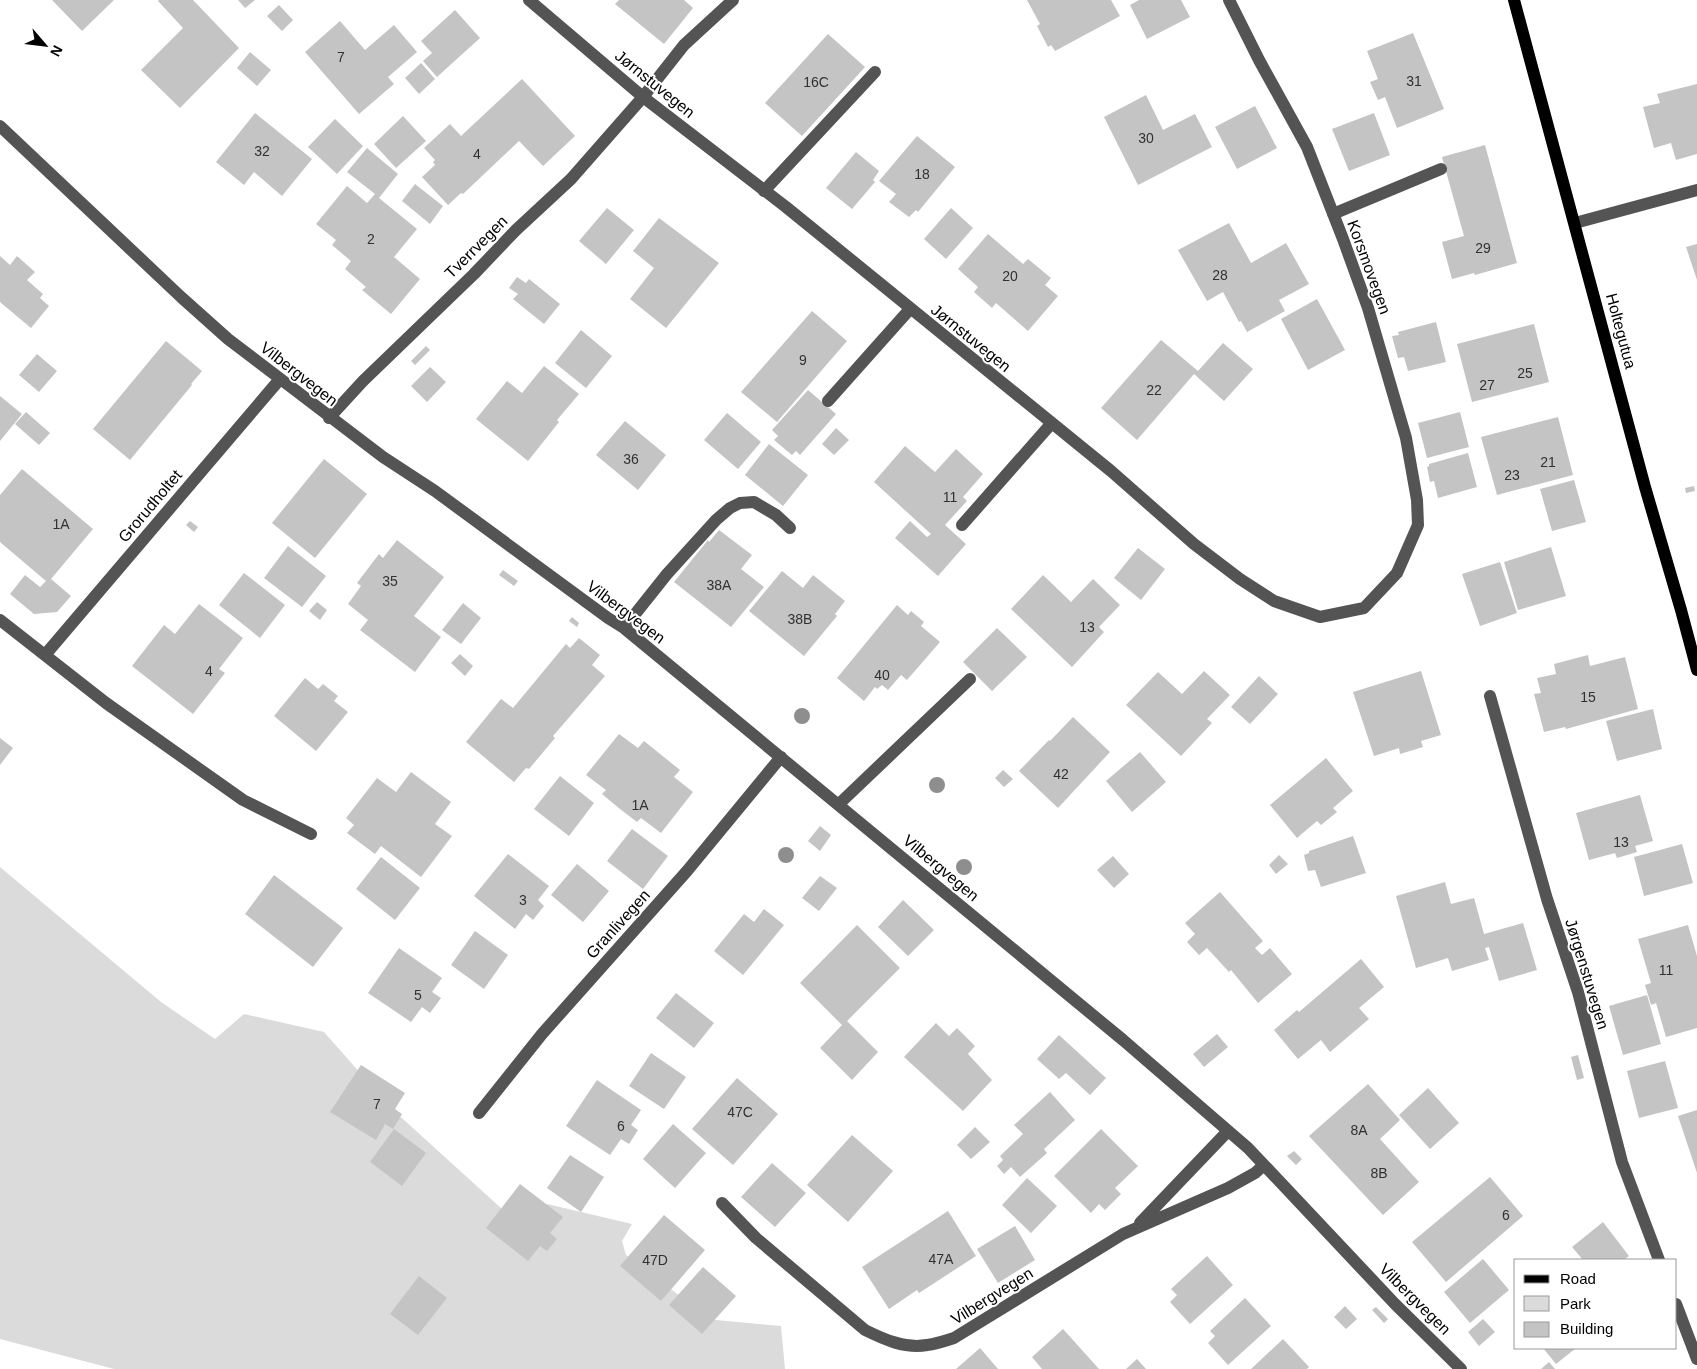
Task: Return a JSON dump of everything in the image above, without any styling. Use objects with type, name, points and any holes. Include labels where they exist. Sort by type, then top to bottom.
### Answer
[{"type":"main road","name":"Holtegutua","points":[[1514,0],[1645,487],[1697,670]]},
{"type":"street","name":"Jørnstuvegen","points":[[529,0],[643,97],[764,191],[1111,471],[1194,544],[1240,579],[1274,601],[1320,617],[1364,608],[1397,573],[1403,561]]},
{"type":"street","name":"Tverrvegen","points":[[329,418],[363,381],[474,274],[516,230],[571,179],[643,97],[684,46],[733,0]]},
{"type":"street","name":"Korsmovegen","points":[[1229,0],[1306,147],[1368,308],[1406,438],[1417,500],[1418,525],[1403,561]]},
{"type":"street","points":[[764,191],[875,72]]},
{"type":"street","name":"Vilbergvegen","points":[[0,126],[187,303],[228,339],[383,458],[435,491],[624,628],[1123,1040],[1248,1148],[1395,1304],[1461,1369]]},
{"type":"street","points":[[1333,214],[1441,170]]},
{"type":"street","points":[[1575,223],[1697,190]]},
{"type":"street","points":[[828,401],[910,309]]},
{"type":"street","name":"Grorudholtet","points":[[45,655],[280,379]]},
{"type":"street","points":[[962,525],[1051,424]]},
{"type":"street","points":[[624,628],[666,574],[716,520],[730,508],[740,503],[754,502],[776,516],[790,528]]},
{"type":"street","points":[[0,620],[106,703],[243,800],[312,834]]},
{"type":"street","points":[[839,804],[970,679]]},
{"type":"street","name":"Jørgenstuvegen","points":[[1490,696],[1547,899],[1578,992],[1622,1162],[1659,1259]]},
{"type":"street","name":"Granlivegen","points":[[480,1113],[542,1034],[687,871],[781,758]]},
{"type":"street","name":"Vilbergvegen","points":[[1137,1227],[1228,1131]]},
{"type":"street","name":"Vilbergvegen","points":[[722,1203],[756,1238],[865,1330],[884,1340],[914,1346],[926,1346],[954,1338],[1123,1234],[1228,1188],[1264,1165]]},
{"type":"street","points":[[1677,1307],[1697,1359]]},
{"type":"green space","points":[[0,867],[161,1002],[215,1039],[244,1014],[324,1032],[392,1109],[525,1230],[547,1204],[632,1224],[622,1241],[626,1255],[701,1312],[716,1320],[781,1326],[785,1369],[114,1369],[0,1339]]},
{"type":"building","points":[[52,0],[114,0],[82,31]]},
{"type":"building","points":[[159,0],[193,0],[239,48],[180,108],[141,70],[183,28]]},
{"type":"building","points":[[238,0],[255,0],[245,8]]},
{"type":"building","points":[[619,0],[684,0],[693,8],[664,44],[615,4]]},
{"type":"building","points":[[1027,0],[1111,0],[1120,16],[1055,51],[1051,45],[1048,47],[1037,26],[1040,24]]},
{"type":"building","points":[[1139,0],[1181,0],[1190,17],[1147,39],[1130,5]]},
{"type":"building","points":[[279,5],[293,20],[282,31],[267,16]]},
{"type":"building","points":[[455,10],[480,38],[437,77],[423,61],[432,53],[421,41]]},
{"type":"building","points":[[340,21],[365,50],[394,25],[417,52],[388,77],[394,84],[359,114],[305,52]]},
{"type":"building","points":[[1413,33],[1444,109],[1397,128],[1385,97],[1378,100],[1370,82],[1378,79],[1367,51]]},
{"type":"building","points":[[828,34],[865,67],[802,136],[765,103]]},
{"type":"building","points":[[250,52],[271,70],[257,86],[237,68]]},
{"type":"building","points":[[421,63],[435,79],[419,94],[405,78]]},
{"type":"building","points":[[522,79],[575,136],[543,166],[519,141],[463,194],[461,193],[448,205],[422,177],[435,165],[433,162],[435,160],[424,148],[450,124],[461,136]]},
{"type":"building","points":[[1697,84],[1697,154],[1676,160],[1671,143],[1654,148],[1643,107],[1660,103],[1657,94]]},
{"type":"building","points":[[1146,95],[1163,130],[1195,114],[1212,147],[1138,185],[1104,117]]},
{"type":"building","points":[[1255,106],[1277,148],[1237,169],[1215,127]]},
{"type":"building","points":[[255,113],[312,159],[282,196],[254,172],[244,185],[216,162]]},
{"type":"building","points":[[1374,113],[1390,155],[1349,171],[1332,129]]},
{"type":"building","points":[[403,116],[426,141],[396,168],[374,144]]},
{"type":"building","points":[[335,119],[363,146],[337,174],[308,147]]},
{"type":"building","points":[[917,136],[955,167],[918,212],[916,210],[909,217],[889,202],[896,194],[879,181]]},
{"type":"building","points":[[1485,145],[1517,263],[1475,275],[1474,273],[1452,279],[1442,242],[1464,236],[1442,157]]},
{"type":"building","points":[[367,148],[398,174],[379,198],[417,229],[394,257],[420,279],[391,314],[362,290],[366,287],[345,269],[351,261],[332,245],[336,240],[316,224],[347,186],[367,203],[375,194],[347,172]]},
{"type":"building","points":[[856,152],[879,171],[873,180],[875,182],[852,209],[826,188]]},
{"type":"building","points":[[415,184],[443,206],[430,224],[402,201]]},
{"type":"building","points":[[607,208],[634,230],[606,264],[579,241]]},
{"type":"building","points":[[951,208],[973,228],[946,259],[924,239]]},
{"type":"building","points":[[659,218],[719,263],[666,328],[630,299],[654,268],[633,251]]},
{"type":"building","points":[[1229,223],[1251,263],[1286,243],[1309,284],[1279,300],[1285,311],[1247,332],[1241,321],[1239,322],[1223,292],[1207,301],[1178,250]]},
{"type":"building","points":[[988,234],[1023,264],[1028,259],[1051,278],[1045,285],[1058,296],[1028,331],[996,303],[992,308],[974,292],[978,287],[958,269]]},
{"type":"building","points":[[1697,244],[1697,280],[1686,247]]},
{"type":"building","points":[[0,256],[10,265],[17,256],[35,272],[27,280],[43,294],[40,298],[49,306],[31,328],[0,302]]},
{"type":"building","points":[[517,277],[526,283],[529,279],[560,304],[544,324],[513,299],[518,294],[509,288]]},
{"type":"building","points":[[1317,299],[1345,350],[1308,370],[1281,319]]},
{"type":"building","points":[[812,311],[847,341],[777,422],[741,392]]},
{"type":"building","points":[[1436,322],[1446,362],[1408,371],[1404,357],[1398,358],[1392,336],[1399,335],[1398,332]]},
{"type":"building","points":[[1534,324],[1549,382],[1472,402],[1457,344]]},
{"type":"building","points":[[581,330],[612,356],[586,388],[555,363]]},
{"type":"building","points":[[1161,340],[1198,371],[1223,343],[1253,369],[1224,401],[1194,374],[1137,440],[1101,408]]},
{"type":"building","points":[[166,341],[202,371],[130,460],[93,429]]},
{"type":"building","points":[[426,346],[430,350],[415,365],[411,361]]},
{"type":"building","points":[[37,354],[57,371],[39,392],[19,375]]},
{"type":"building","points":[[544,366],[579,394],[557,420],[559,422],[528,461],[476,419],[507,381],[522,393]]},
{"type":"building","points":[[430,367],[446,382],[427,402],[411,386]]},
{"type":"building","points":[[808,390],[836,414],[800,455],[796,451],[792,455],[774,440],[778,436],[772,430]]},
{"type":"building","points":[[0,396],[22,414],[0,441]]},
{"type":"building","points":[[26,412],[50,433],[39,445],[15,424]]},
{"type":"building","points":[[1460,412],[1469,447],[1427,458],[1418,423]]},
{"type":"building","points":[[727,413],[761,442],[738,469],[704,440]]},
{"type":"building","points":[[1558,417],[1573,475],[1497,495],[1481,437]]},
{"type":"building","points":[[625,421],[666,455],[638,490],[596,455]]},
{"type":"building","points":[[836,428],[849,440],[834,455],[822,444]]},
{"type":"building","points":[[769,444],[808,475],[783,506],[745,475]]},
{"type":"building","points":[[905,446],[935,472],[956,449],[983,474],[963,497],[967,501],[945,525],[966,544],[938,576],[895,538],[910,521],[927,537],[931,534],[874,482]]},
{"type":"building","points":[[1468,453],[1477,487],[1438,498],[1434,481],[1430,482],[1427,467],[1429,464]]},
{"type":"building","points":[[324,459],[367,494],[315,558],[272,523]]},
{"type":"building","points":[[22,469],[93,529],[51,579],[71,596],[57,612],[34,614],[10,594],[25,575],[40,587],[46,581],[0,542],[0,495]]},
{"type":"building","points":[[1574,480],[1586,522],[1552,531],[1540,489]]},
{"type":"building","points":[[1694,486],[1695,491],[1686,493],[1685,488]]},
{"type":"building","points":[[190,521],[198,527],[194,532],[186,525]]},
{"type":"building","points":[[719,530],[752,555],[741,569],[764,587],[731,627],[674,582],[708,540],[709,542]]},
{"type":"building","points":[[397,540],[444,577],[414,616],[441,637],[415,672],[360,630],[368,620],[348,604],[361,586],[357,583],[379,554],[383,558]]},
{"type":"building","points":[[288,546],[326,576],[302,607],[264,578]]},
{"type":"building","points":[[1551,547],[1566,596],[1518,610],[1504,562]]},
{"type":"building","points":[[1138,548],[1165,569],[1141,600],[1114,578]]},
{"type":"building","points":[[1500,562],[1517,613],[1480,626],[1462,574]]},
{"type":"building","points":[[503,570],[518,581],[514,586],[499,575]]},
{"type":"building","points":[[782,571],[803,588],[813,575],[845,601],[835,614],[837,616],[804,656],[749,611]]},
{"type":"building","points":[[244,573],[285,605],[260,638],[219,605]]},
{"type":"building","points":[[1043,575],[1071,602],[1093,579],[1120,605],[1099,627],[1104,632],[1072,667],[1011,609]]},
{"type":"building","points":[[317,602],[327,610],[320,620],[309,611]]},
{"type":"building","points":[[463,603],[481,618],[461,644],[442,630]]},
{"type":"building","points":[[199,604],[243,638],[219,669],[225,673],[193,714],[132,666],[164,625],[175,634]]},
{"type":"building","points":[[897,605],[908,615],[911,611],[924,622],[921,626],[940,642],[907,680],[901,675],[888,690],[882,685],[877,689],[875,687],[864,701],[837,678]]},
{"type":"building","points":[[572,617],[579,623],[577,627],[569,621]]},
{"type":"building","points":[[997,628],[1027,657],[992,691],[963,662]]},
{"type":"building","points":[[579,638],[600,655],[592,665],[605,676],[553,736],[555,738],[529,769],[526,768],[514,782],[466,742],[501,699],[513,708],[566,644],[570,648]]},
{"type":"building","points":[[460,654],[473,666],[465,676],[451,663]]},
{"type":"building","points":[[1588,655],[1590,666],[1625,657],[1638,709],[1566,729],[1565,727],[1544,732],[1534,694],[1541,693],[1537,678],[1556,674],[1554,664]]},
{"type":"building","points":[[1204,671],[1230,695],[1207,719],[1212,723],[1181,756],[1126,705],[1158,672],[1182,694]]},
{"type":"building","points":[[1421,671],[1441,735],[1421,741],[1423,747],[1400,754],[1399,748],[1374,756],[1353,692]]},
{"type":"building","points":[[1259,676],[1278,694],[1250,724],[1231,707]]},
{"type":"building","points":[[305,678],[318,689],[323,684],[338,696],[334,701],[348,712],[316,751],[274,716]]},
{"type":"building","points":[[1653,709],[1662,749],[1617,761],[1606,721]]},
{"type":"building","points":[[1073,717],[1110,752],[1058,808],[1019,771]]},
{"type":"building","points":[[619,734],[638,748],[644,741],[680,770],[674,777],[693,792],[661,833],[641,818],[637,822],[620,809],[602,794],[606,790],[586,775]]},
{"type":"building","points":[[0,738],[13,748],[0,765]]},
{"type":"building","points":[[1140,752],[1166,782],[1132,812],[1106,781]]},
{"type":"building","points":[[1326,758],[1353,791],[1333,808],[1337,812],[1321,825],[1317,821],[1297,838],[1270,805]]},
{"type":"building","points":[[1003,770],[1013,779],[1004,787],[995,778]]},
{"type":"building","points":[[411,772],[451,802],[435,824],[452,836],[421,877],[381,846],[375,854],[347,833],[354,825],[346,818],[377,778],[396,792]]},
{"type":"building","points":[[560,776],[594,803],[569,836],[534,809]]},
{"type":"building","points":[[1640,795],[1653,841],[1635,846],[1637,852],[1617,858],[1615,853],[1589,860],[1576,813]]},
{"type":"building","points":[[820,826],[831,835],[820,851],[808,841]]},
{"type":"building","points":[[632,829],[668,856],[643,889],[607,861]]},
{"type":"building","points":[[1353,836],[1366,873],[1321,887],[1315,870],[1308,871],[1304,855],[1309,853],[1309,851]]},
{"type":"building","points":[[1682,844],[1693,883],[1644,896],[1634,857]]},
{"type":"building","points":[[508,854],[549,886],[538,900],[544,906],[533,920],[526,914],[515,929],[474,896]]},
{"type":"building","points":[[1279,855],[1288,864],[1276,874],[1269,865]]},
{"type":"building","points":[[1113,856],[1129,874],[1114,888],[1097,870]]},
{"type":"building","points":[[381,857],[420,888],[395,920],[356,889]]},
{"type":"building","points":[[577,864],[609,891],[583,922],[551,895]]},
{"type":"building","points":[[274,875],[343,928],[313,967],[245,914]]},
{"type":"building","points":[[820,876],[837,888],[819,911],[802,898]]},
{"type":"building","points":[[1445,882],[1451,904],[1474,898],[1484,934],[1523,923],[1537,970],[1499,981],[1489,947],[1485,948],[1489,960],[1452,971],[1448,958],[1416,968],[1396,896]]},
{"type":"building","points":[[1220,892],[1263,941],[1255,948],[1262,955],[1270,948],[1292,974],[1258,1003],[1231,970],[1229,972],[1207,948],[1199,955],[1187,942],[1195,934],[1185,923]]},
{"type":"building","points":[[903,900],[934,930],[908,956],[878,927]]},
{"type":"building","points":[[764,909],[784,925],[743,975],[714,951],[744,914],[754,922]]},
{"type":"building","points":[[857,925],[900,968],[847,1021],[878,1052],[852,1080],[820,1048],[842,1025],[800,983]]},
{"type":"building","points":[[1688,925],[1697,956],[1697,1028],[1666,1037],[1656,1003],[1651,1005],[1645,985],[1651,983],[1638,939]]},
{"type":"building","points":[[475,931],[508,955],[484,989],[451,965]]},
{"type":"building","points":[[399,948],[442,978],[432,992],[441,998],[430,1013],[422,1007],[411,1022],[368,993]]},
{"type":"building","points":[[1361,959],[1384,987],[1359,1008],[1369,1019],[1330,1052],[1321,1040],[1298,1059],[1274,1030],[1297,1010],[1299,1012]]},
{"type":"building","points":[[676,993],[714,1023],[694,1048],[656,1018]]},
{"type":"building","points":[[1647,995],[1661,1044],[1623,1055],[1609,1006]]},
{"type":"building","points":[[936,1023],[949,1036],[957,1028],[975,1046],[968,1054],[992,1080],[963,1111],[904,1057]]},
{"type":"building","points":[[1217,1034],[1228,1047],[1204,1067],[1193,1054]]},
{"type":"building","points":[[1059,1035],[1106,1078],[1090,1095],[1066,1073],[1059,1079],[1037,1059]]},
{"type":"building","points":[[651,1053],[686,1077],[664,1109],[629,1086]]},
{"type":"building","points":[[1578,1055],[1584,1078],[1577,1080],[1571,1057]]},
{"type":"building","points":[[1665,1061],[1678,1108],[1639,1118],[1627,1071]]},
{"type":"building","points":[[361,1065],[405,1093],[395,1109],[402,1114],[393,1129],[385,1124],[376,1140],[330,1112]]},
{"type":"building","points":[[737,1078],[778,1114],[733,1165],[692,1129]]},
{"type":"building","points":[[597,1080],[641,1110],[631,1125],[638,1130],[629,1144],[621,1139],[610,1155],[566,1126]]},
{"type":"building","points":[[1368,1084],[1400,1120],[1380,1139],[1419,1182],[1383,1215],[1309,1136]]},
{"type":"building","points":[[1428,1088],[1459,1123],[1430,1149],[1399,1115]]},
{"type":"building","points":[[1050,1092],[1075,1120],[1044,1149],[1047,1153],[1020,1177],[1011,1167],[1004,1174],[997,1166],[1003,1160],[1000,1156],[1023,1134],[1014,1125]]},
{"type":"building","points":[[1697,1110],[1697,1173],[1678,1116]]},
{"type":"building","points":[[673,1124],[706,1153],[675,1188],[643,1159]]},
{"type":"building","points":[[975,1127],[990,1142],[971,1159],[957,1145]]},
{"type":"building","points":[[394,1129],[426,1153],[402,1186],[370,1162]]},
{"type":"building","points":[[1101,1129],[1138,1166],[1115,1188],[1121,1194],[1105,1210],[1099,1204],[1091,1213],[1054,1176]]},
{"type":"building","points":[[852,1135],[893,1171],[848,1222],[807,1185]]},
{"type":"building","points":[[1294,1151],[1302,1159],[1296,1165],[1287,1156]]},
{"type":"building","points":[[570,1155],[604,1177],[581,1212],[547,1188]]},
{"type":"building","points":[[772,1163],[806,1193],[775,1227],[741,1197]]},
{"type":"building","points":[[1490,1177],[1523,1216],[1446,1282],[1412,1242]]},
{"type":"building","points":[[1027,1178],[1057,1206],[1031,1233],[1002,1205]]},
{"type":"building","points":[[520,1184],[563,1217],[550,1233],[557,1239],[547,1251],[540,1246],[528,1261],[486,1228]]},
{"type":"building","points":[[948,1211],[976,1256],[919,1293],[917,1290],[889,1309],[862,1267]]},
{"type":"building","points":[[664,1215],[705,1250],[661,1301],[620,1266]]},
{"type":"building","points":[[1603,1222],[1629,1256],[1625,1259],[1582,1259],[1572,1247]]},
{"type":"building","points":[[1015,1226],[1035,1260],[998,1283],[977,1249]]},
{"type":"building","points":[[1207,1256],[1233,1285],[1190,1324],[1170,1302],[1177,1295],[1171,1289]]},
{"type":"building","points":[[1483,1259],[1509,1290],[1470,1323],[1444,1292]]},
{"type":"building","points":[[703,1267],[736,1296],[702,1334],[669,1305]]},
{"type":"building","points":[[419,1276],[447,1298],[418,1335],[390,1314]]},
{"type":"building","points":[[1245,1298],[1271,1326],[1228,1365],[1208,1343],[1215,1336],[1210,1331]]},
{"type":"building","points":[[1345,1306],[1357,1319],[1346,1329],[1334,1317]]},
{"type":"building","points":[[1376,1307],[1388,1319],[1384,1323],[1372,1310]]},
{"type":"building","points":[[1483,1319],[1495,1332],[1479,1346],[1468,1332]]},
{"type":"building","points":[[1063,1329],[1099,1369],[1042,1369],[1032,1357]]},
{"type":"building","points":[[1283,1339],[1309,1367],[1307,1369],[1251,1369]]},
{"type":"building","points":[[980,1348],[998,1369],[956,1369]]},
{"type":"building","points":[[1544,1349],[1575,1349],[1556,1364]]},
{"type":"building","points":[[1137,1359],[1146,1369],[1126,1369]]},
{"type":"building","points":[[1549,1362],[1555,1369],[1541,1369]]}]
